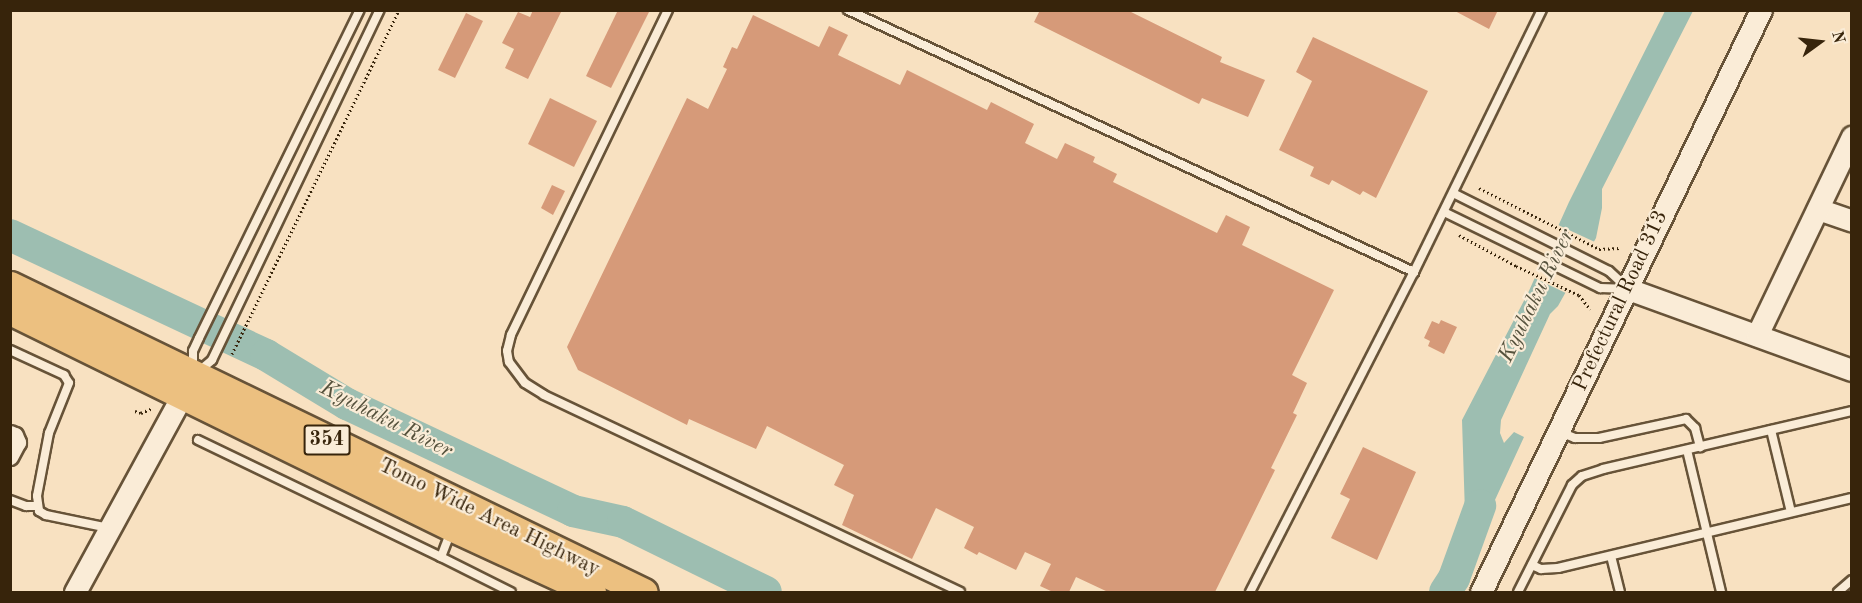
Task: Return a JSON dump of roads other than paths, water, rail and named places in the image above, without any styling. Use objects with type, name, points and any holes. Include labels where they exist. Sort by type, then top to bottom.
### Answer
[{"type":"highway","name":"Tomo Wide Area Highway","points":[[10,285],[188,385],[453,528],[592,592]]},
{"type":"highway","name":"Tomo Wide Area Highway","points":[[10,311],[188,385],[644,592]]},
{"type":"street","name":"Prefectural Road 313","points":[[1481,592],[1761,10]]},
{"type":"street","points":[[1757,335],[1851,137]]},
{"type":"street","points":[[1818,209],[1851,221]]},
{"type":"street","points":[[1628,289],[1851,370]]},
{"type":"street","points":[[75,592],[188,385]]},
{"type":"street","points":[[10,432],[15,435],[18,442],[10,457]]},
{"type":"lane","points":[[188,385],[193,351],[360,10]]},
{"type":"lane","points":[[188,385],[212,360],[380,10]]},
{"type":"lane","points":[[668,10],[511,335],[507,351],[509,362],[525,383],[544,395],[960,592]]},
{"type":"lane","points":[[848,10],[1414,272]]},
{"type":"lane","points":[[1250,592],[1414,272],[1542,10]]},
{"type":"lane","points":[[1453,193],[1609,271],[1628,289]]},
{"type":"lane","points":[[1444,212],[1600,288],[1628,289]]},
{"type":"lane","points":[[10,351],[64,375],[69,382],[49,433],[37,506]]},
{"type":"lane","points":[[1518,592],[1572,485],[1582,476],[1851,411]]},
{"type":"lane","points":[[1559,431],[1575,438],[1599,438],[1686,419],[1695,428],[1700,447]]},
{"type":"lane","points":[[1771,430],[1791,512]]},
{"type":"lane","points":[[198,440],[511,592]]},
{"type":"lane","points":[[1687,450],[1721,592]]},
{"type":"lane","points":[[1532,565],[1541,569],[1558,568],[1851,498]]},
{"type":"lane","points":[[10,500],[26,507],[37,506]]},
{"type":"lane","points":[[37,506],[46,515],[111,528]]},
{"type":"lane","points":[[441,557],[453,528]]},
{"type":"lane","points":[[1611,556],[1620,592]]},
{"type":"lane","points":[[1838,592],[1851,580]]},
{"type":"water","points":[[1665,11],[1693,11],[1602,189],[1602,208],[1596,238],[1558,306],[1550,314],[1501,420],[1500,433],[1504,443],[1514,432],[1524,437],[1477,539],[1466,545],[1462,420],[1528,293],[1569,202]]},
{"type":"waterway","name":"Kyuhaku River","points":[[10,235],[266,355],[347,404],[573,511],[623,522],[766,592]]},
{"type":"waterway","name":"Kyuhaku River","points":[[1445,592],[1454,578],[1480,506]]}]
